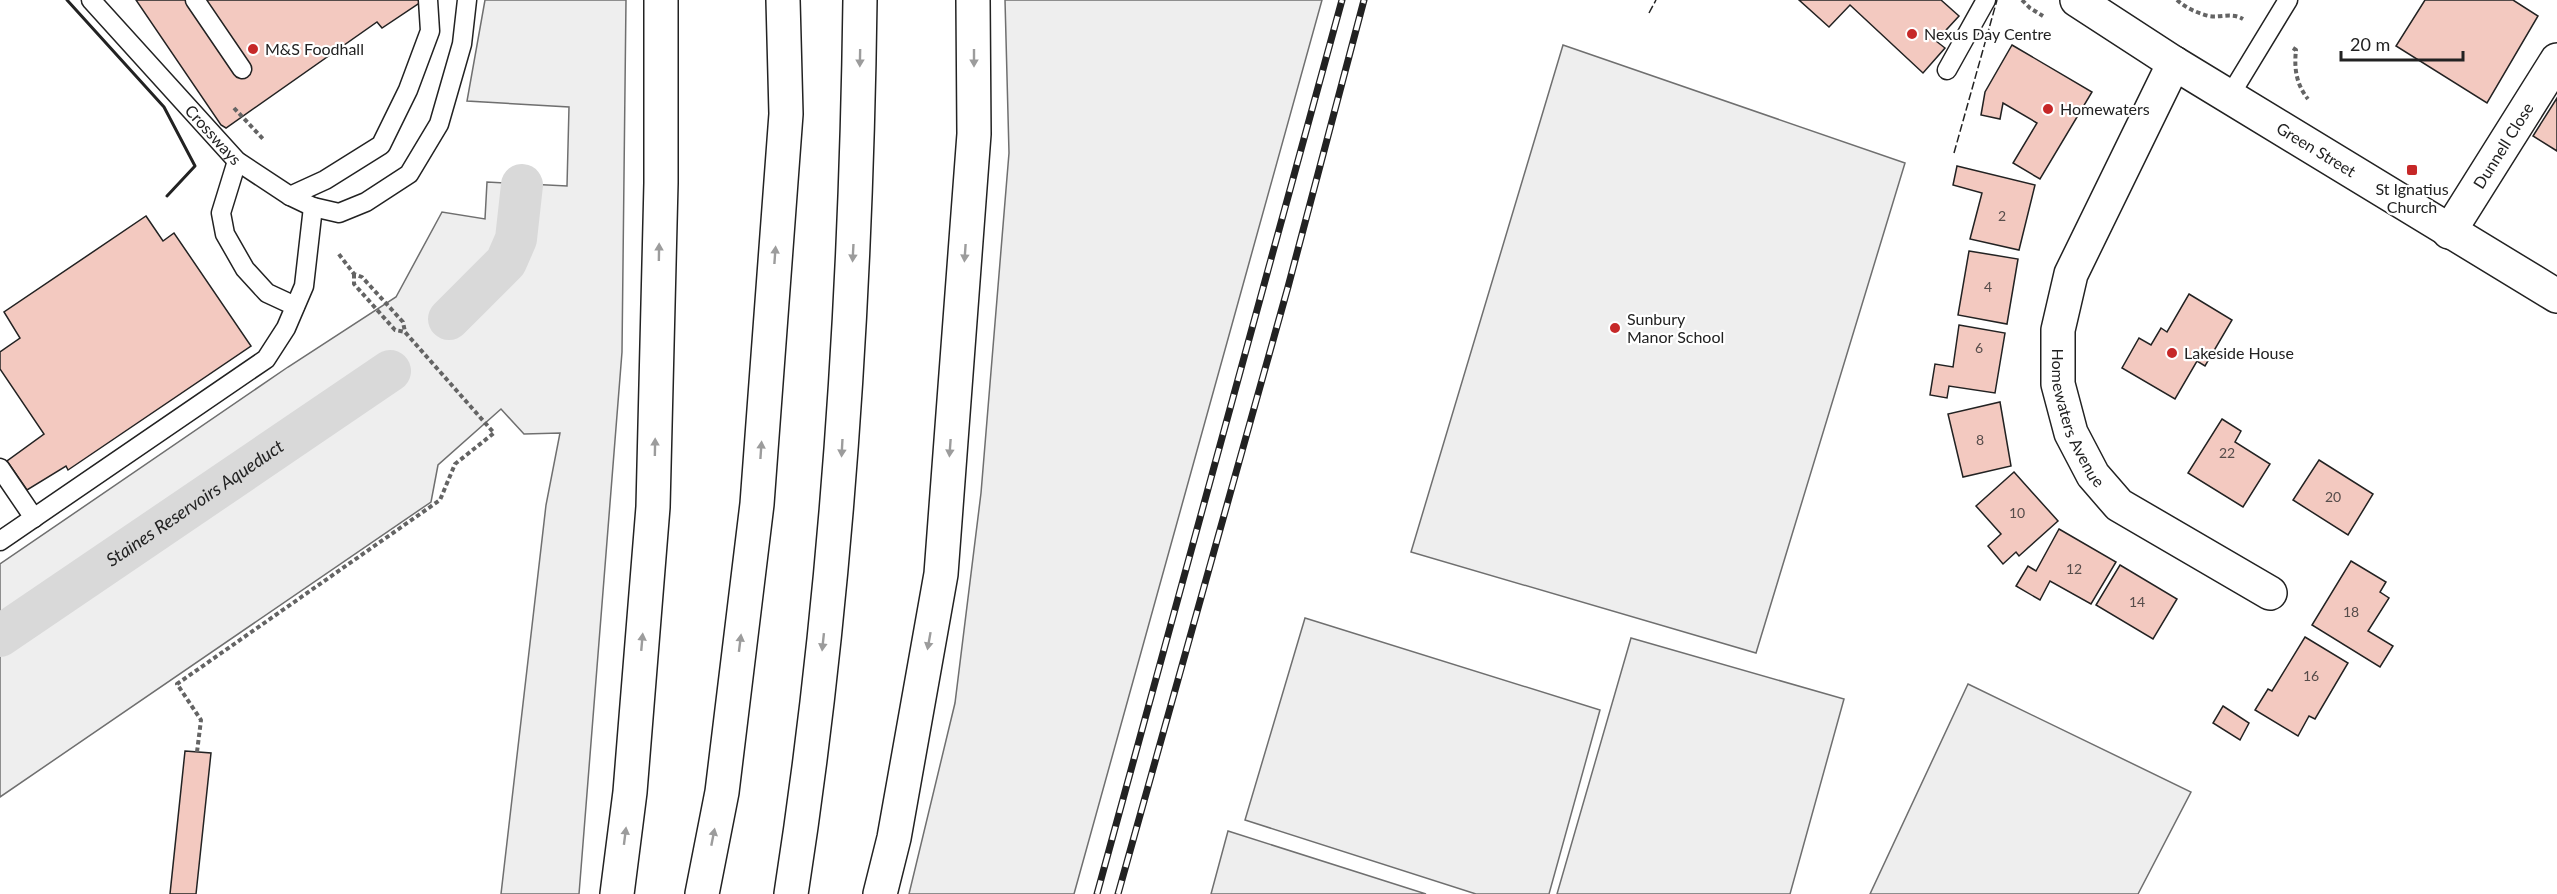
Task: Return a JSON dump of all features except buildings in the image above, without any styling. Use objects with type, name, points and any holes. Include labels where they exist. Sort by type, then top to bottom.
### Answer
[{"type":"main road","points":[[617,894],[630,792],[653,507],[661,183],[661,0]]},
{"type":"main road","points":[[702,894],[722,792],[757,504],[786,114],[783,0]]},
{"type":"main road","points":[[791,894],[807,788],[842,465],[858,172],[860,0]]},
{"type":"main road","points":[[880,894],[894,838],[940,574],[974,134],[974,0]]},
{"type":"main road","name":"Green Street","points":[[2077,0],[2229,97],[2557,296]]},
{"type":"main road","name":"Dunnell Close","points":[[2449,232],[2557,60]]},
{"type":"main road","name":"Homewaters Avenue","points":[[2174,63],[2071,274],[2058,330],[2058,384],[2071,433],[2093,476],[2119,505],[2270,593]]},
{"type":"lane","name":"Crossways","points":[[91,0],[237,161],[290,196],[313,207],[339,213]]},
{"type":"lane","points":[[195,0],[242,69]]},
{"type":"lane","points":[[290,196],[325,180],[381,145],[408,90],[430,31],[428,0]]},
{"type":"lane","points":[[339,213],[366,202],[409,174],[439,124],[462,44],[467,0]]},
{"type":"lane","points":[[2229,97],[2287,1]]},
{"type":"lane","points":[[1947,70],[1979,3]]},
{"type":"lane","points":[[237,161],[221,213],[225,234],[245,269],[267,293],[295,306]]},
{"type":"lane","points":[[0,541],[266,359],[286,328],[304,286],[313,207]]},
{"type":"lane","points":[[0,468],[34,518]]},
{"type":"path","points":[[2177,0],[2186,8],[2210,16],[2235,14],[2296,50],[2294,64],[2297,80],[2312,103]]},
{"type":"path","points":[[228,102],[267,144]]},
{"type":"path","points":[[196,752],[201,720],[177,684],[440,500],[455,464],[494,433],[405,332],[403,322],[362,277],[354,274],[334,247],[339,213]]},
{"type":"path","points":[[354,274],[354,284],[394,330],[405,332]]},
{"type":"shaded area","points":[[485,0],[626,0],[622,352],[579,894],[501,894],[546,505],[560,433],[524,434],[501,409],[438,465],[431,502],[0,797],[0,564],[288,367],[396,297],[442,212],[485,219],[487,182],[567,186],[569,107],[467,101]]},
{"type":"shaded area","points":[[1005,0],[1322,0],[1074,894],[909,894],[955,703],[981,493],[1009,153]]},
{"type":"shaded area","points":[[1563,45],[1905,163],[1756,653],[1411,552]]},
{"type":"shaded area","points":[[1305,618],[1600,710],[1549,894],[1476,894],[1245,820]]},
{"type":"shaded area","points":[[1631,638],[1844,699],[1790,894],[1557,894]]},
{"type":"shaded area","points":[[1968,684],[2191,792],[2138,894],[1870,894]]},
{"type":"shaded area","points":[[1228,831],[1426,894],[1211,894]]},
{"type":"waterway","name":"Staines Reservoirs Aqueduct","points":[[449,319],[506,262],[516,239],[522,185]]},
{"type":"waterway","name":"Staines Reservoirs Aqueduct","points":[[0,636],[390,371]]},
{"type":"railway","points":[[1097,894],[1342,0]]},
{"type":"railway","points":[[1118,894],[1288,287],[1364,0]]},
{"type":"fence","points":[[1649,13],[1656,0]]},
{"type":"fence","points":[[1954,153],[1997,0]]},
{"type":"wall","points":[[67,0],[164,107],[195,166],[167,196]]},
{"type":"place","name":"Nexus Day Centre","points":[[1912,34]]},
{"type":"place","name":"M&S Foodhall","points":[[253,49]]},
{"type":"place","name":"Homewaters","points":[[2048,109]]},
{"type":"place","name":"St Ignatius Church","points":[[2412,170]]},
{"type":"place","name":"Sunbury Manor School","points":[[1615,328]]},
{"type":"place","name":"Lakeside House","points":[[2172,353]]}]
